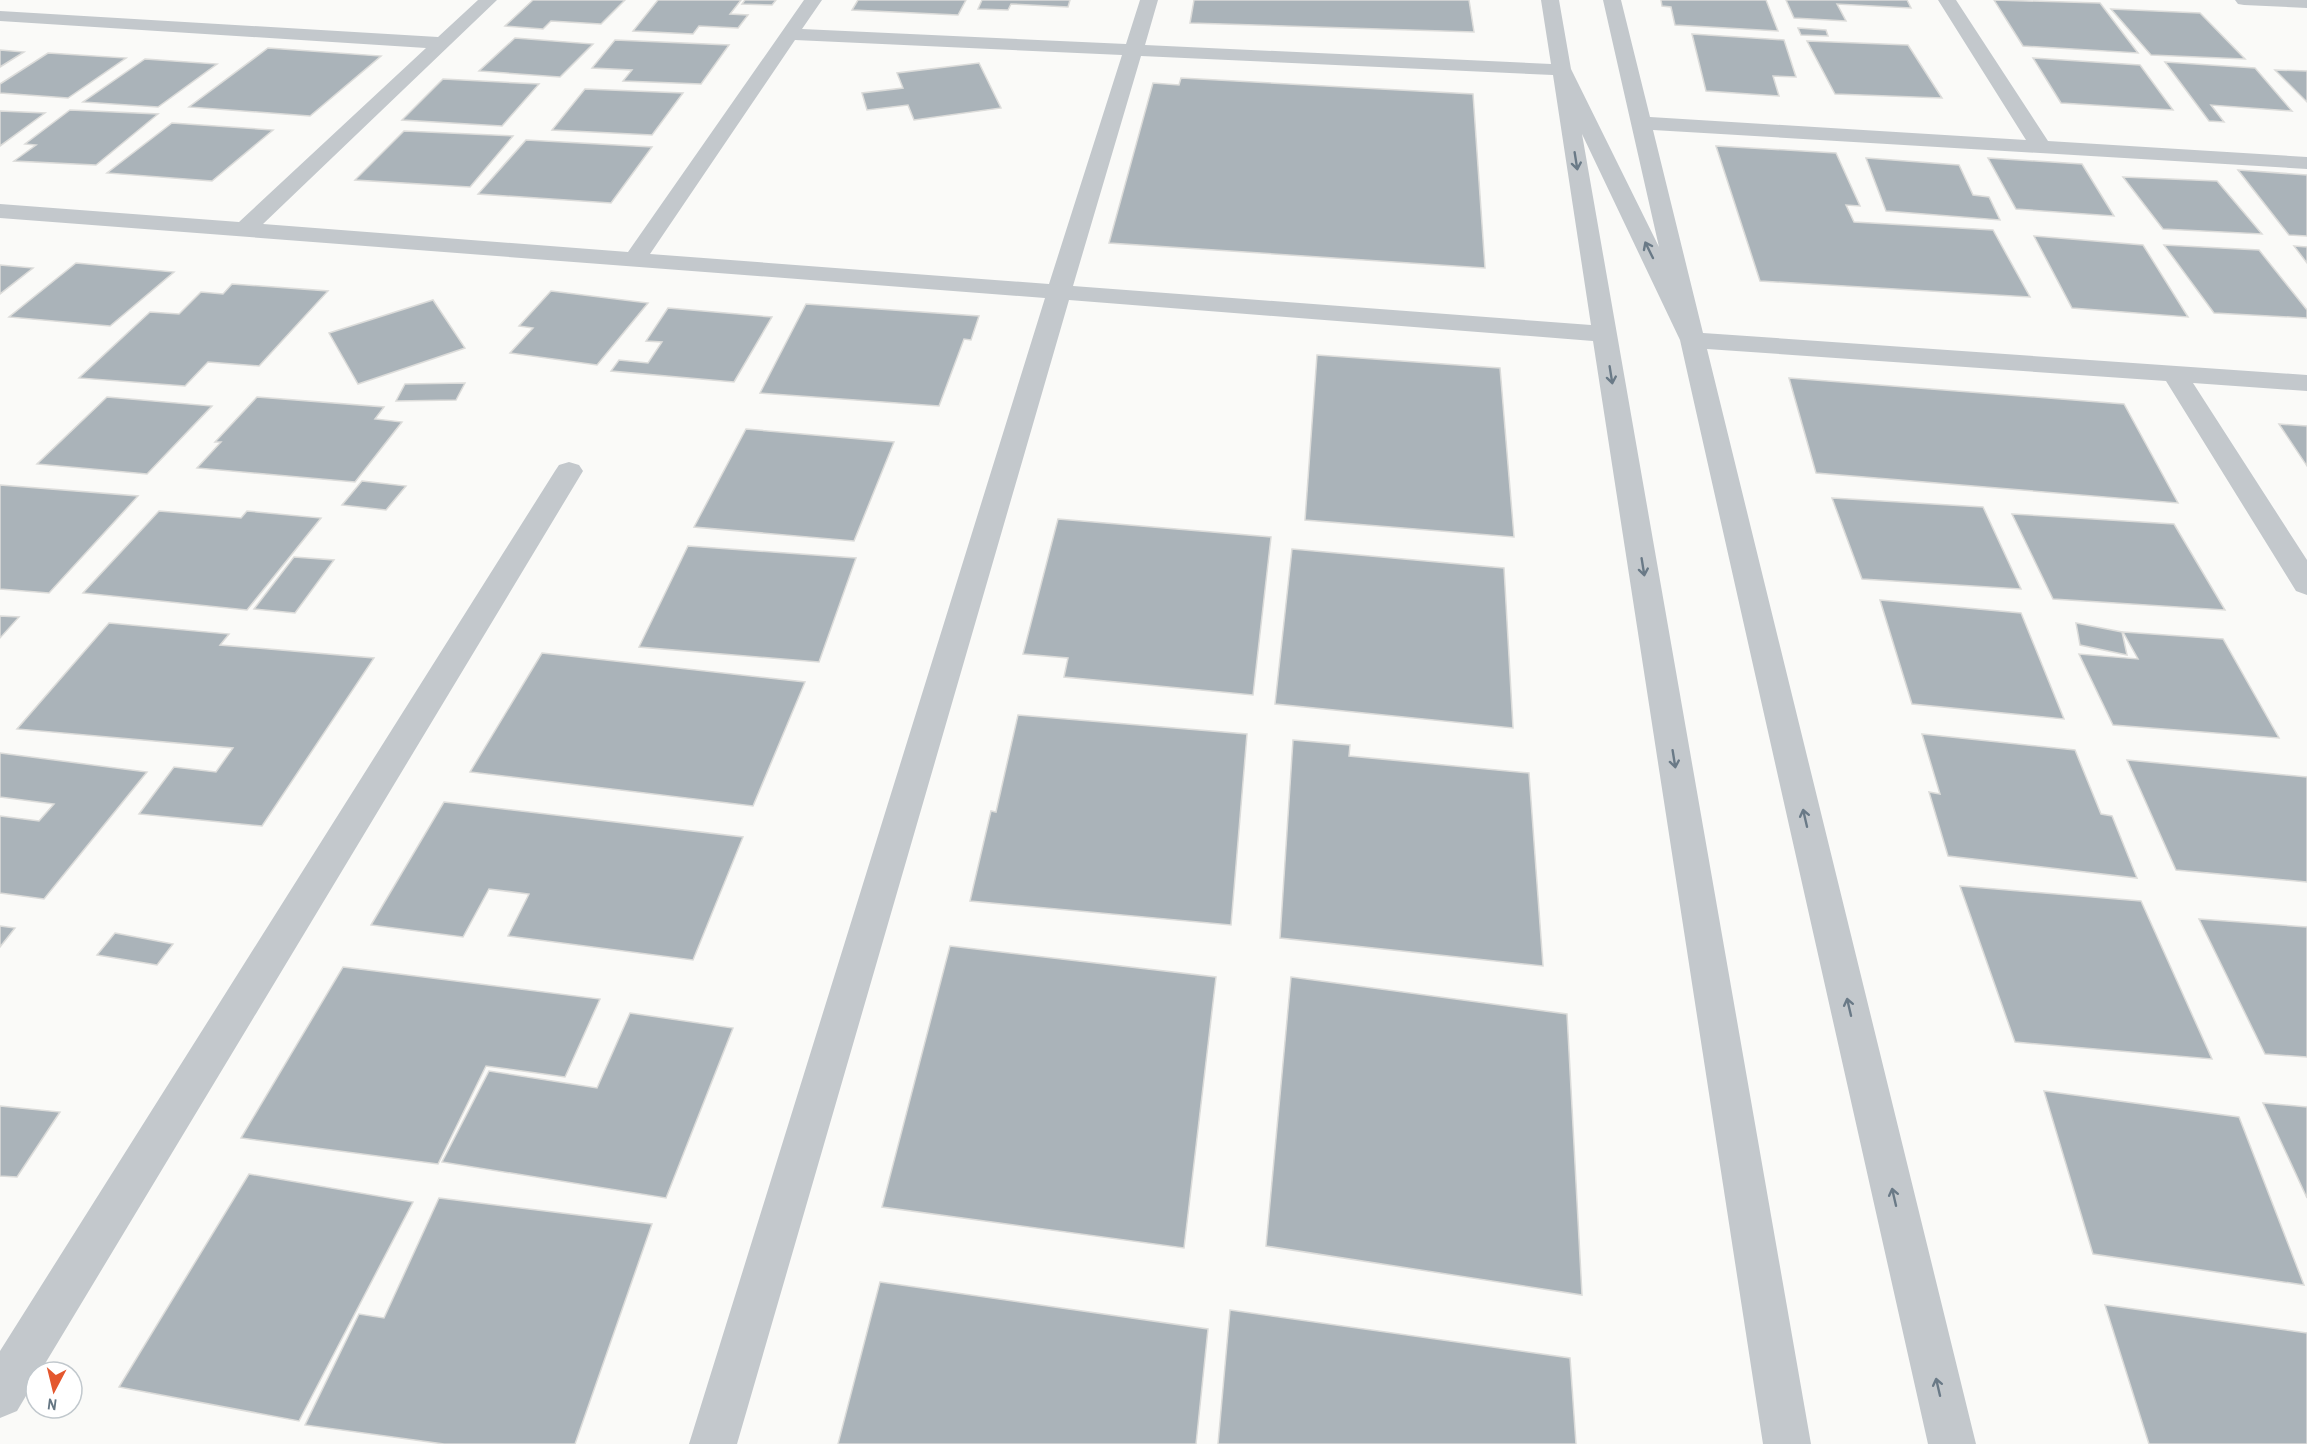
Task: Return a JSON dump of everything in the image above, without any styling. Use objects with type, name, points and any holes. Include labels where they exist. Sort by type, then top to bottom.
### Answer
[{"type":"street","points":[[244,230],[488,0]]},
{"type":"street","points":[[634,260],[813,0]]},
{"type":"street","points":[[713,1444],[1149,0]]},
{"type":"street","points":[[1550,0],[1787,1444]]},
{"type":"street","points":[[1612,0],[1952,1444]]},
{"type":"street","points":[[1947,0],[2041,147]]},
{"type":"street","points":[[2244,0],[2307,3]]},
{"type":"street","points":[[0,16],[442,43]]},
{"type":"street","points":[[789,34],[1562,70]]},
{"type":"street","points":[[1562,70],[1692,340]]},
{"type":"street","points":[[1641,123],[2307,163]]},
{"type":"street","points":[[0,212],[1605,334]]},
{"type":"street","points":[[1692,340],[2307,382]]},
{"type":"street","points":[[2174,374],[2307,584]]},
{"type":"street","points":[[0,1394],[569,471]]},
{"type":"building","points":[[533,0],[625,0],[601,24],[551,21],[543,29],[505,26]]},
{"type":"building","points":[[658,0],[741,0],[730,14],[748,15],[738,28],[699,26],[693,34],[633,31]]},
{"type":"building","points":[[745,0],[776,0],[772,5],[742,4]]},
{"type":"building","points":[[858,0],[966,0],[958,15],[852,10]]},
{"type":"building","points":[[982,0],[1070,0],[1068,7],[1011,4],[1008,10],[978,9]]},
{"type":"building","points":[[1194,0],[1469,0],[1474,32],[1190,23]]},
{"type":"building","points":[[1661,0],[1766,0],[1778,31],[1675,25],[1671,7],[1662,6]]},
{"type":"building","points":[[1786,0],[1907,0],[1911,8],[1837,4],[1846,21],[1794,18]]},
{"type":"building","points":[[1994,0],[2100,3],[2138,53],[2023,46]]},
{"type":"building","points":[[2111,9],[2200,13],[2245,59],[2151,55]]},
{"type":"building","points":[[1798,28],[1826,30],[1828,36],[1801,35]]},
{"type":"building","points":[[1692,34],[1784,40],[1796,77],[1773,76],[1779,96],[1706,91]]},
{"type":"building","points":[[515,38],[593,44],[560,77],[479,71]]},
{"type":"building","points":[[615,40],[729,45],[701,84],[623,81],[632,70],[592,68]]},
{"type":"building","points":[[1807,41],[1908,45],[1942,98],[1835,94]]},
{"type":"building","points":[[268,48],[381,56],[310,116],[189,107]]},
{"type":"building","points":[[0,50],[24,52],[0,67]]},
{"type":"building","points":[[48,53],[126,58],[68,98],[0,93],[0,84]]},
{"type":"building","points":[[2033,58],[2140,65],[2173,110],[2061,103]]},
{"type":"building","points":[[145,59],[217,64],[158,107],[83,102]]},
{"type":"building","points":[[2165,62],[2255,68],[2292,111],[2211,105],[2224,122],[2209,121]]},
{"type":"building","points":[[979,63],[1001,108],[914,120],[908,105],[867,110],[862,93],[903,88],[897,73]]},
{"type":"building","points":[[2275,70],[2307,71],[2307,102]]},
{"type":"building","points":[[1181,78],[1473,94],[1485,268],[1109,243],[1153,83],[1179,85]]},
{"type":"building","points":[[443,79],[539,84],[502,126],[402,120]]},
{"type":"building","points":[[585,89],[683,93],[652,135],[552,130]]},
{"type":"building","points":[[70,110],[158,114],[96,165],[14,161],[36,145],[25,144]]},
{"type":"building","points":[[0,111],[45,113],[0,146]]},
{"type":"building","points":[[172,123],[273,130],[212,181],[107,173]]},
{"type":"building","points":[[404,131],[513,136],[470,187],[355,180]]},
{"type":"building","points":[[526,140],[652,147],[611,203],[478,194]]},
{"type":"building","points":[[1716,146],[1836,153],[1860,206],[1846,205],[1854,222],[1993,230],[2030,297],[1760,281]]},
{"type":"building","points":[[1866,158],[1959,165],[1973,195],[1989,197],[2000,220],[1886,211]]},
{"type":"building","points":[[1988,158],[2082,164],[2114,216],[2016,209]]},
{"type":"building","points":[[2238,170],[2307,175],[2307,236],[2289,235]]},
{"type":"building","points":[[2123,177],[2217,181],[2262,234],[2163,229]]},
{"type":"building","points":[[2034,236],[2143,245],[2188,317],[2072,308]]},
{"type":"building","points":[[2164,245],[2259,250],[2307,310],[2307,318],[2214,313]]},
{"type":"building","points":[[2294,246],[2307,247],[2307,263]]},
{"type":"building","points":[[76,263],[174,272],[110,326],[9,317]]},
{"type":"building","points":[[0,265],[33,268],[0,294]]},
{"type":"building","points":[[232,284],[328,291],[259,366],[208,362],[185,386],[79,378],[150,312],[179,314],[201,292],[223,294]]},
{"type":"building","points":[[551,291],[648,303],[597,365],[510,353],[533,328],[519,326]]},
{"type":"building","points":[[433,300],[465,348],[358,384],[329,333]]},
{"type":"building","points":[[806,304],[979,316],[971,340],[964,339],[939,406],[760,393]]},
{"type":"building","points":[[668,308],[772,317],[734,382],[611,371],[619,360],[648,363],[662,342],[646,341]]},
{"type":"building","points":[[1317,355],[1500,368],[1514,537],[1305,520]]},
{"type":"building","points":[[1789,378],[2124,404],[2178,503],[1816,473]]},
{"type":"building","points":[[465,383],[456,400],[396,401],[405,384]]},
{"type":"building","points":[[107,397],[212,406],[147,474],[37,464]]},
{"type":"building","points":[[257,397],[384,407],[375,419],[402,422],[355,482],[197,468],[221,442],[215,442]]},
{"type":"building","points":[[2279,424],[2307,426],[2307,466]]},
{"type":"building","points":[[746,429],[894,442],[854,541],[694,527]]},
{"type":"building","points":[[362,481],[406,486],[386,510],[342,505]]},
{"type":"building","points":[[0,485],[138,496],[49,593],[0,589]]},
{"type":"building","points":[[1832,498],[1983,507],[2021,589],[1862,579]]},
{"type":"building","points":[[159,511],[241,518],[247,511],[321,518],[247,610],[83,593]]},
{"type":"building","points":[[2012,514],[2174,524],[2225,610],[2053,599]]},
{"type":"building","points":[[1058,519],[1271,537],[1253,695],[1064,677],[1068,658],[1023,654]]},
{"type":"building","points":[[688,546],[856,558],[819,662],[639,647]]},
{"type":"building","points":[[1292,549],[1504,568],[1513,728],[1275,704]]},
{"type":"building","points":[[294,557],[334,560],[295,613],[254,609]]},
{"type":"building","points":[[1880,600],[2021,613],[2064,719],[1912,704]]},
{"type":"building","points":[[0,616],[19,617],[0,638]]},
{"type":"building","points":[[109,623],[229,634],[220,645],[374,658],[262,826],[139,814],[174,767],[216,772],[233,748],[17,729]]},
{"type":"building","points":[[2076,623],[2122,632],[2127,655],[2080,645]]},
{"type":"building","points":[[2123,632],[2223,639],[2279,738],[2113,725],[2079,654],[2138,659]]},
{"type":"building","points":[[542,653],[805,682],[753,806],[470,772]]},
{"type":"building","points":[[1018,715],[1247,734],[1231,925],[970,901],[991,811],[996,812]]},
{"type":"building","points":[[1922,734],[2075,750],[2101,814],[2112,816],[2137,878],[1948,856],[1929,792],[1940,794]]},
{"type":"building","points":[[1293,740],[1350,745],[1349,756],[1529,773],[1543,966],[1280,938]]},
{"type":"building","points":[[0,753],[147,772],[44,899],[0,893],[0,816],[39,821],[54,804],[0,797]]},
{"type":"building","points":[[2127,760],[2307,777],[2307,882],[2176,870]]},
{"type":"building","points":[[444,802],[743,837],[693,960],[508,936],[529,894],[489,889],[463,937],[371,925]]},
{"type":"building","points":[[1960,886],[2141,901],[2212,1059],[2015,1042]]},
{"type":"building","points":[[2199,919],[2307,927],[2307,1057],[2265,1054]]},
{"type":"building","points":[[0,926],[15,928],[0,947]]},
{"type":"building","points":[[115,933],[173,944],[157,965],[97,955]]},
{"type":"building","points":[[950,946],[1216,977],[1184,1248],[882,1207]]},
{"type":"building","points":[[343,967],[600,999],[565,1077],[486,1066],[438,1164],[241,1138]]},
{"type":"building","points":[[1291,977],[1567,1014],[1582,1295],[1266,1246]]},
{"type":"building","points":[[630,1013],[733,1028],[666,1198],[442,1162],[489,1071],[597,1088]]},
{"type":"building","points":[[2044,1091],[2239,1117],[2304,1285],[2093,1254]]},
{"type":"building","points":[[2263,1103],[2307,1107],[2307,1198]]},
{"type":"building","points":[[0,1106],[60,1112],[17,1177],[0,1176]]},
{"type":"building","points":[[249,1174],[413,1202],[299,1421],[119,1387]]},
{"type":"building","points":[[439,1198],[652,1224],[575,1444],[444,1444],[305,1425],[359,1314],[384,1318]]},
{"type":"building","points":[[880,1282],[1208,1329],[1196,1444],[838,1444]]},
{"type":"building","points":[[2105,1305],[2307,1333],[2307,1444],[2149,1444]]},
{"type":"building","points":[[1230,1310],[1570,1358],[1576,1444],[1218,1444]]}]
